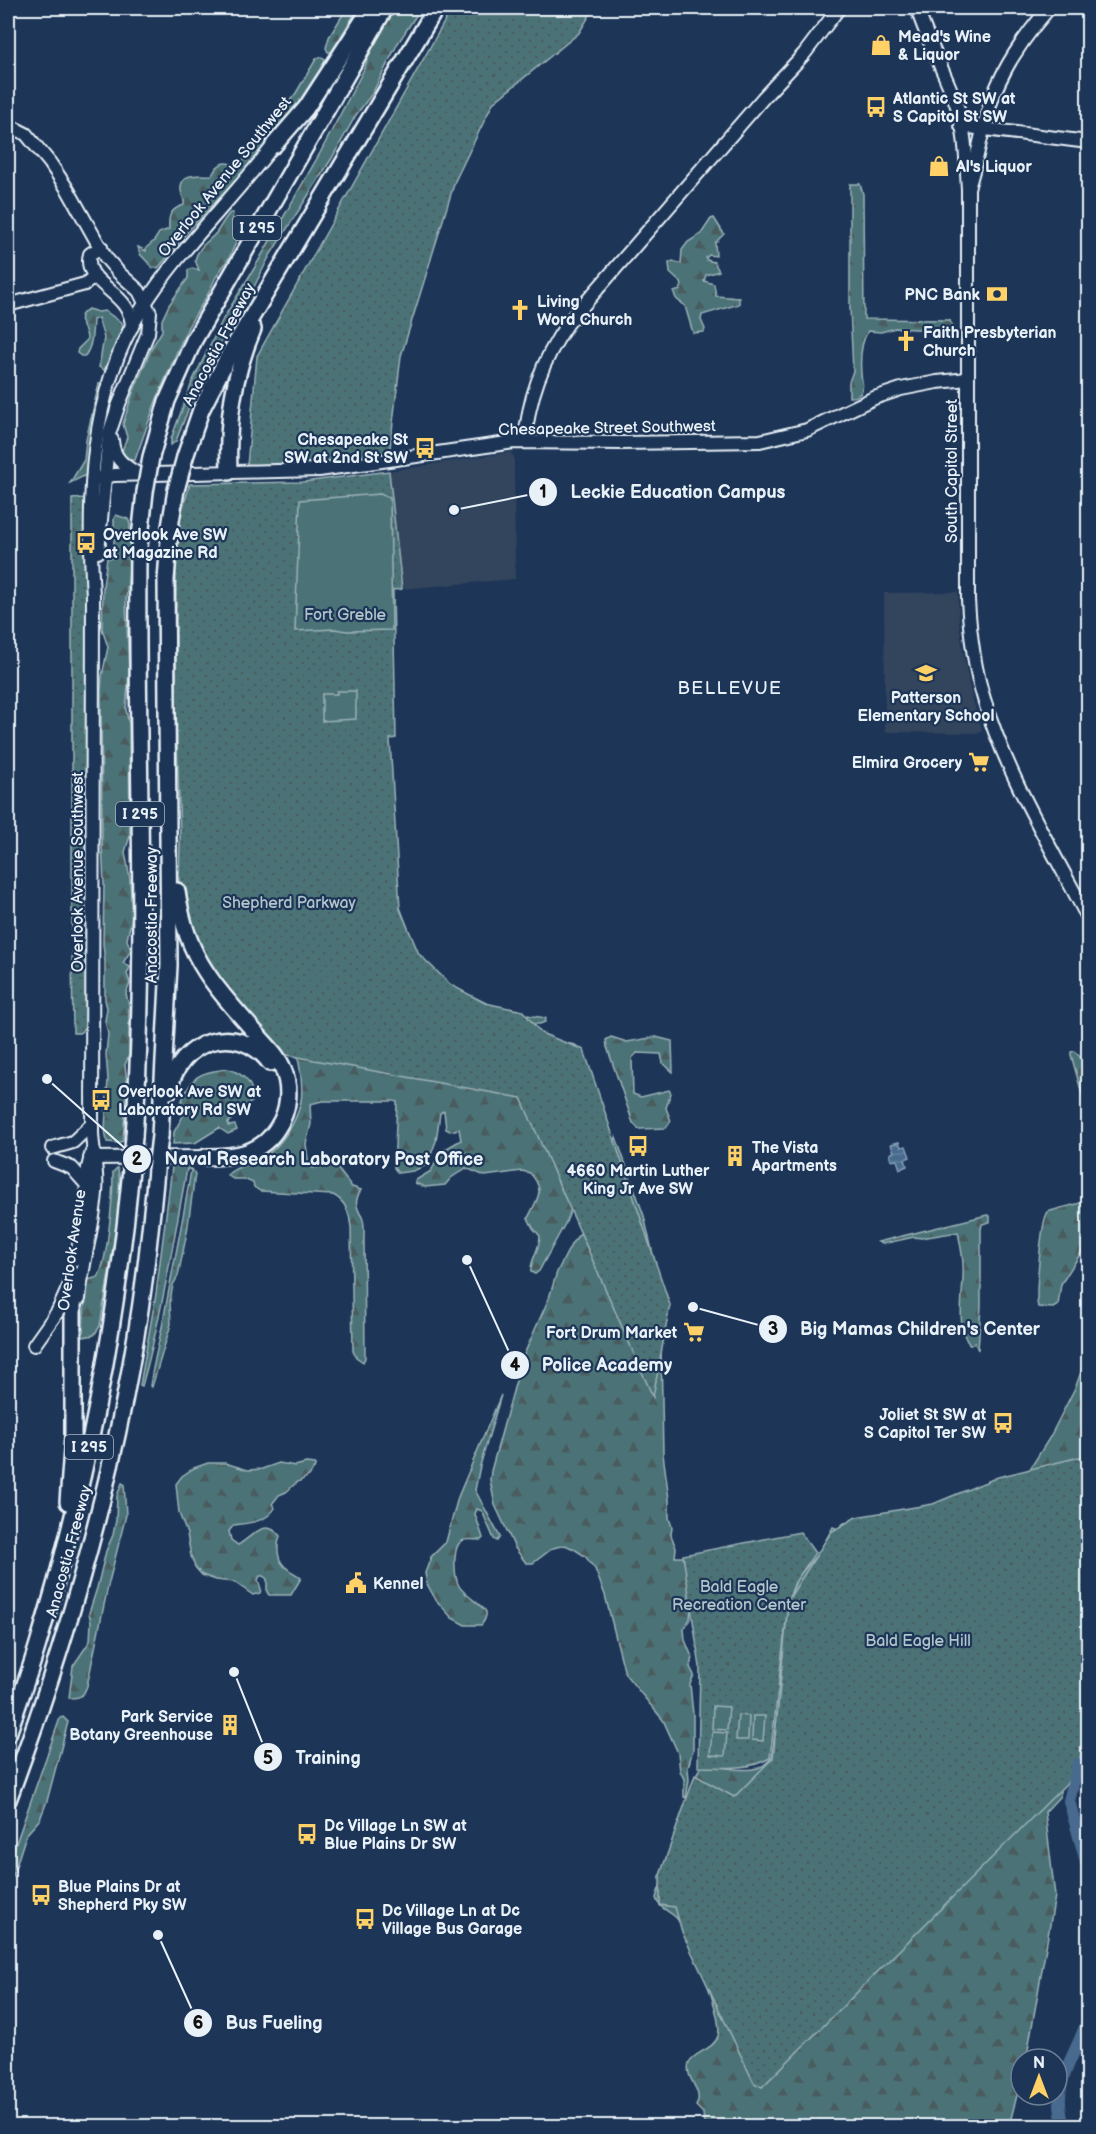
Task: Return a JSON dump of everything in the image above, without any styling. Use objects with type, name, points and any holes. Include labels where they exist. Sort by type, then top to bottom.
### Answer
[{"type":"highway","points":[[274,145],[306,108],[371,8]]},
{"type":"highway","name":"Anacostia Freeway","points":[[8,1734],[52,1597],[88,1450],[115,1300],[131,1170],[142,961],[138,556],[144,492],[151,457],[172,388],[200,330],[385,8]]},
{"type":"highway","name":"Anacostia Freeway","points":[[8,1800],[59,1651],[96,1520],[122,1406],[145,1273],[159,1170],[169,964],[166,567],[176,490],[199,416],[223,366],[436,8]]},
{"type":"highway","points":[[229,472],[229,417],[240,363],[263,306],[303,229]]},
{"type":"highway","points":[[167,734],[174,784],[176,882],[185,929],[198,958],[211,979],[280,1062],[287,1087],[284,1116],[267,1141],[245,1154],[206,1153]]},
{"type":"highway","points":[[162,1136],[170,1085],[185,1057],[193,1050],[210,1042],[228,1039],[244,1043],[262,1053],[274,1069],[279,1087],[277,1112],[267,1130],[252,1142],[206,1153]]},
{"type":"highway","points":[[13,1717],[57,1557],[67,1508],[73,1445],[73,1276]]},
{"type":"highway","points":[[8,1810],[53,1704],[75,1635],[92,1563],[96,1520]]},
{"type":"street","name":"Overlook Avenue Southwest","points":[[93,1155],[93,595],[99,478],[99,427],[107,390],[132,328],[146,303],[165,275],[274,145],[306,100],[363,8]]},
{"type":"street","points":[[525,442],[538,378],[551,350],[568,323],[804,54],[839,8]]},
{"type":"street","name":"South Capitol Street","points":[[917,8],[931,48],[957,107],[968,189],[968,600],[978,677],[990,719],[1005,757],[1089,918]]},
{"type":"street","points":[[968,189],[987,112],[1007,67],[1049,8]]},
{"type":"street","points":[[961,126],[1089,142]]},
{"type":"street","points":[[9,128],[26,134],[50,163],[114,268],[139,291],[146,303]]},
{"type":"street","points":[[101,247],[90,254],[88,261],[94,277],[119,298],[129,311],[132,328]]},
{"type":"street","points":[[119,298],[131,285],[151,283],[165,275]]},
{"type":"street","points":[[8,305],[85,284],[94,277]]},
{"type":"street","name":"Overlook Avenue Southwest","points":[[99,478],[111,427],[148,333],[150,316],[146,303]]},
{"type":"street","name":"Chesapeake Street Southwest","points":[[99,478],[139,474],[333,468],[525,442],[768,440],[807,430],[901,389],[937,381],[968,380]]},
{"type":"street","points":[[111,427],[112,445],[117,459],[139,474]]},
{"type":"street","points":[[52,1148],[73,1142],[92,1124]]},
{"type":"street","points":[[93,1155],[206,1153]]},
{"type":"street","name":"Overlook Avenue","points":[[34,1346],[61,1306],[73,1276],[85,1215],[87,1185],[93,1155]]},
{"type":"street","name":"Overlook Avenue","points":[[74,1341],[78,1333],[81,1279],[95,1201],[97,1176],[93,1155]]},
{"type":"street","points":[[54,1161],[72,1168],[87,1185]]},
{"type":"shaded area","points":[[510,452],[514,457],[515,579],[402,589],[389,471]]},
{"type":"shaded area","name":"Patterson Elementary School","points":[[958,592],[963,652],[971,693],[982,730],[979,733],[885,732],[884,593]]},
{"type":"shaded area","points":[[899,1142],[901,1147],[906,1146],[910,1157],[905,1159],[907,1166],[900,1169],[897,1160],[892,1161],[890,1154],[894,1152],[891,1144]]},
{"type":"green space","points":[[347,8],[358,8],[332,52],[328,52],[326,48],[329,37]]},
{"type":"green space","points":[[395,8],[421,8],[398,43],[373,92],[356,115],[332,158],[269,257],[254,287],[231,322],[205,373],[194,386],[194,394],[176,441],[171,445],[171,439],[193,380],[223,319],[320,153],[363,71],[374,43]]},
{"type":"green space","points":[[452,8],[594,8],[579,33],[493,103],[455,181],[401,356],[389,456],[348,463],[247,466],[257,356]]},
{"type":"green space","points":[[321,57],[325,59],[325,62],[280,129],[158,268],[153,268],[140,254],[138,247],[146,251],[159,233],[169,229],[171,214],[184,205],[181,191],[183,180],[191,176],[212,175],[217,167],[225,163],[238,167],[296,93],[316,59]]},
{"type":"green space","points":[[850,184],[860,184],[863,194],[864,319],[949,320],[953,326],[945,336],[940,337],[935,330],[895,328],[881,332],[868,331],[861,357],[862,390],[858,396],[854,397],[849,397],[849,382],[853,371],[850,308]]},
{"type":"green space","points":[[230,213],[233,213],[232,222],[236,223],[238,238],[229,258],[189,325],[156,401],[135,460],[129,460],[122,451],[127,437],[123,424],[152,347],[162,331],[162,320],[169,305],[188,278],[188,270],[192,268],[199,270],[195,260],[198,252],[216,233]]},
{"type":"green space","points":[[714,218],[724,234],[715,243],[716,256],[709,255],[706,258],[714,262],[719,271],[706,275],[704,281],[714,284],[716,296],[739,298],[739,304],[702,315],[704,332],[693,333],[685,306],[676,299],[674,292],[680,290],[682,284],[670,273],[669,263],[673,261],[681,264],[682,250],[688,242],[701,234]]},
{"type":"green space","points":[[88,309],[98,312],[105,311],[122,323],[123,327],[104,370],[99,367],[104,338],[98,318],[93,320],[92,339],[88,352],[85,356],[77,353],[87,340],[80,320]]},
{"type":"green space","points":[[103,382],[92,422],[86,475],[70,483],[84,460],[86,440],[99,383]]},
{"type":"green space","name":"Shepherd Parkway","points":[[389,471],[402,589],[393,590],[396,738],[390,739],[400,909],[419,954],[451,985],[485,1003],[523,1011],[541,1033],[584,1050],[670,1305],[653,1397],[521,1098],[271,1052],[187,954],[178,922],[180,839],[176,708],[176,530],[190,484],[303,482]]},
{"type":"green space","name":"Shepherd Parkway","points":[[286,484],[398,902],[418,955],[442,982],[486,1003],[515,1013],[546,1018],[545,1022],[540,1024],[509,1023],[575,1045],[583,1050],[582,1182],[566,1222],[539,1271],[535,1274],[531,1272],[531,1268],[540,1236],[528,1218],[537,1201],[539,1190],[530,1173],[522,1171],[485,1176],[466,1168],[445,1185],[425,1187],[415,1183],[416,1180],[431,1171],[442,1151],[461,1140],[459,1129],[450,1131],[446,1129],[444,1111],[440,1113],[436,1141],[427,1165],[413,1171],[398,1173],[394,1168],[397,1102],[322,1101],[310,1104],[311,1124],[306,1144],[309,1166],[312,1168],[335,1165],[352,1187],[361,1190],[357,1197],[357,1204],[364,1227],[365,1358],[363,1362],[356,1357],[353,1351],[351,1228],[344,1205],[333,1195],[260,1191],[254,1187],[253,1183],[244,1179],[233,1179],[227,1175],[235,1169],[261,1159],[281,1141],[292,1126],[299,1109],[302,1096],[301,1082],[299,1063],[181,553],[189,485]]},
{"type":"green space","name":"Fort Greble","points":[[380,494],[390,498],[392,630],[295,631],[300,500]]},
{"type":"green space","points":[[85,498],[86,933],[83,937],[72,937],[72,499]]},
{"type":"green space","points":[[116,515],[128,519],[130,524],[126,601],[129,674],[126,710],[129,724],[130,836],[125,852],[130,879],[132,916],[127,940],[131,950],[123,963],[130,967],[127,974],[130,983],[126,994],[129,1005],[129,1055],[125,1065],[127,1083],[123,1141],[118,1143],[107,1142],[105,1129],[108,1034],[105,1021],[107,1008],[103,944],[101,692],[108,647],[102,629],[103,586],[107,558],[114,558],[114,518]]},
{"type":"green space","points":[[337,691],[356,691],[356,719],[322,721],[322,694],[337,694]]},
{"type":"green space","points":[[75,949],[83,949],[86,955],[86,1026],[80,1033],[73,1033],[72,953]]},
{"type":"green space","points":[[611,1037],[627,1042],[656,1037],[672,1041],[673,1072],[663,1063],[661,1054],[637,1053],[632,1058],[633,1094],[641,1097],[669,1090],[671,1093],[666,1108],[671,1121],[666,1128],[639,1129],[633,1123],[607,1047],[606,1040]]},
{"type":"green space","points":[[1074,1051],[1080,1057],[1087,1072],[1088,1115],[1071,1055]]},
{"type":"green space","points":[[228,1069],[239,1073],[247,1081],[253,1096],[252,1102],[242,1107],[228,1123],[228,1126],[235,1125],[237,1130],[228,1134],[219,1128],[195,1143],[173,1144],[174,1132],[184,1114],[180,1105],[192,1082],[202,1074]]},
{"type":"green space","points":[[616,1137],[644,1216],[655,1263],[661,1346],[663,1454],[669,1518],[672,1527],[671,1535],[676,1548],[675,1557],[685,1557],[692,1600],[690,1619],[684,1629],[685,1640],[692,1657],[690,1667],[694,1675],[690,1684],[693,1749],[688,1768],[686,1798],[678,1753],[663,1720],[625,1674],[605,1595],[595,1569],[585,1556],[565,1545],[553,1548],[533,1563],[526,1563],[515,1548],[495,1505],[490,1480],[522,1359],[549,1298],[557,1272],[572,1243],[582,1231]]},
{"type":"green space","points":[[175,1164],[187,1165],[195,1174],[187,1232],[170,1301],[171,1324],[152,1387],[150,1386],[151,1378],[185,1208],[191,1170],[189,1169],[187,1169],[161,1305],[142,1386],[140,1385],[156,1294],[172,1167]]},
{"type":"green space","points":[[117,1168],[119,1196],[117,1218],[100,1326],[94,1335],[83,1337],[88,1280],[98,1277],[102,1269],[109,1227],[113,1172]]},
{"type":"green space","points":[[1088,1201],[1088,1242],[1061,1284],[1058,1305],[1053,1308],[1038,1307],[1039,1259],[1045,1218],[1048,1212]]},
{"type":"green space","points":[[990,1216],[990,1222],[982,1224],[981,1230],[981,1306],[978,1350],[975,1343],[970,1345],[962,1328],[963,1265],[958,1232],[914,1237],[882,1244],[878,1242]]},
{"type":"green space","name":"Bald Eagle Hill","points":[[1088,1360],[1088,1710],[1060,1788],[1060,1796],[1045,1812],[1055,1896],[1028,2047],[1009,2047],[1009,2107],[1014,2107],[1009,2126],[722,2126],[717,2121],[712,2126],[704,2123],[703,2113],[696,2106],[698,2095],[688,2069],[691,2059],[716,2041],[718,2026],[716,2012],[698,1959],[683,1929],[678,1920],[660,1905],[656,1898],[698,1771],[702,1766],[758,1768],[772,1757],[790,1597],[797,1578],[820,1551],[833,1527],[838,1529],[844,1523],[937,1509],[1030,1469],[1050,1437]]},
{"type":"green space","points":[[501,1395],[475,1490],[500,1537],[497,1541],[494,1539],[482,1511],[477,1509],[475,1514],[483,1538],[464,1540],[459,1544],[455,1555],[455,1569],[459,1586],[486,1612],[486,1615],[481,1625],[465,1625],[452,1618],[436,1600],[427,1584],[425,1573],[431,1557],[446,1542],[458,1497]]},
{"type":"green space","points":[[1088,1455],[1088,1762],[762,2087],[754,2083],[682,1932],[675,1907],[660,1905],[660,1875],[695,1775],[734,1797],[773,1758],[788,1604],[770,1758],[744,1767],[698,1767],[700,1667],[683,1555],[800,1532],[815,1553],[795,1582],[788,1600],[831,1532],[856,1517],[933,1504],[998,1477]]},
{"type":"green space","points":[[208,1463],[225,1463],[248,1470],[262,1469],[279,1463],[295,1466],[306,1463],[315,1464],[309,1476],[279,1495],[272,1504],[275,1508],[272,1513],[257,1521],[234,1525],[229,1531],[231,1540],[238,1545],[264,1528],[269,1528],[280,1536],[278,1550],[282,1563],[301,1578],[291,1595],[269,1595],[267,1579],[260,1576],[258,1580],[260,1593],[253,1595],[234,1582],[216,1580],[202,1575],[195,1567],[179,1513],[176,1484],[182,1476],[194,1468]]},
{"type":"green space","points":[[122,1483],[124,1484],[126,1515],[87,1686],[81,1696],[69,1698],[73,1666],[90,1641],[89,1613],[106,1551],[113,1535],[117,1496]]},
{"type":"green space","points":[[713,1706],[729,1707],[727,1730],[712,1729]]},
{"type":"green space","points":[[738,1715],[749,1716],[748,1740],[736,1740]]},
{"type":"green space","points":[[753,1716],[765,1716],[763,1741],[752,1740]]},
{"type":"green space","points":[[63,1717],[68,1722],[47,1801],[40,1819],[26,1835],[8,1891],[8,1866],[60,1718]]},
{"type":"green space","points":[[712,1732],[727,1733],[725,1756],[710,1755]]},
{"type":"waterway","points":[[1088,1734],[1078,1764],[1088,1762]]},
{"type":"waterway","points":[[1078,1764],[1069,1801],[1088,1869]]},
{"type":"waterway","points":[[1064,2126],[1060,2110],[1062,2083],[1088,2018]]},
{"type":"place","name":"Mead's Wine & Liquor","points":[[881,45]]},
{"type":"place","name":"Atlantic St SW at S Capitol St SW","points":[[876,107]]},
{"type":"place","name":"Al's Liquor","points":[[939,166]]},
{"type":"place","name":"PNC Bank","points":[[997,294]]},
{"type":"place","name":"Living Word Church","points":[[520,310]]},
{"type":"place","name":"Faith Presbyterian Church","points":[[906,341]]},
{"type":"place","name":"Chesapeake St SW at 2nd St SW","points":[[425,448]]},
{"type":"place","name":"Leckie Education Campus","points":[[454,510]]},
{"type":"place","name":"Overlook Ave SW at Magazine Rd","points":[[86,543]]},
{"type":"place","name":"Patterson Elementary School","points":[[926,673]]},
{"type":"place","name":"Elmira Grocery","points":[[979,762]]},
{"type":"place","name":"Naval Research Laboratory Post Office","points":[[47,1079]]},
{"type":"place","name":"Overlook Ave SW at Laboratory Rd SW","points":[[101,1100]]},
{"type":"place","name":"4660 Martin Luther King Jr Ave SW","points":[[638,1146]]},
{"type":"place","name":"The Vista Apartments","points":[[735,1156]]},
{"type":"place","name":"Police Academy","points":[[467,1260]]},
{"type":"place","name":"Big Mamas Children's Center","points":[[693,1307]]},
{"type":"place","name":"Fort Drum Market","points":[[694,1332]]},
{"type":"place","name":"Joliet St SW at S Capitol Ter SW","points":[[1003,1423]]},
{"type":"place","name":"Kennel","points":[[356,1583]]},
{"type":"place","name":"Training","points":[[234,1672]]},
{"type":"place","name":"Park Service Botany Greenhouse","points":[[230,1725]]},
{"type":"place","name":"Dc Village Ln SW at Blue Plains Dr SW","points":[[307,1834]]},
{"type":"place","name":"Blue Plains Dr at Shepherd Pky SW","points":[[41,1895]]},
{"type":"place","name":"Dc Village Ln at Dc Village Bus Garage","points":[[365,1919]]},
{"type":"place","name":"Bus Fueling","points":[[158,1935]]},
{"type":"district","name":"BELLEVUE","points":[[730,688]]},
{"type":"park label","name":"Bald Eagle Recreation Center","points":[[739,1595]]}]
